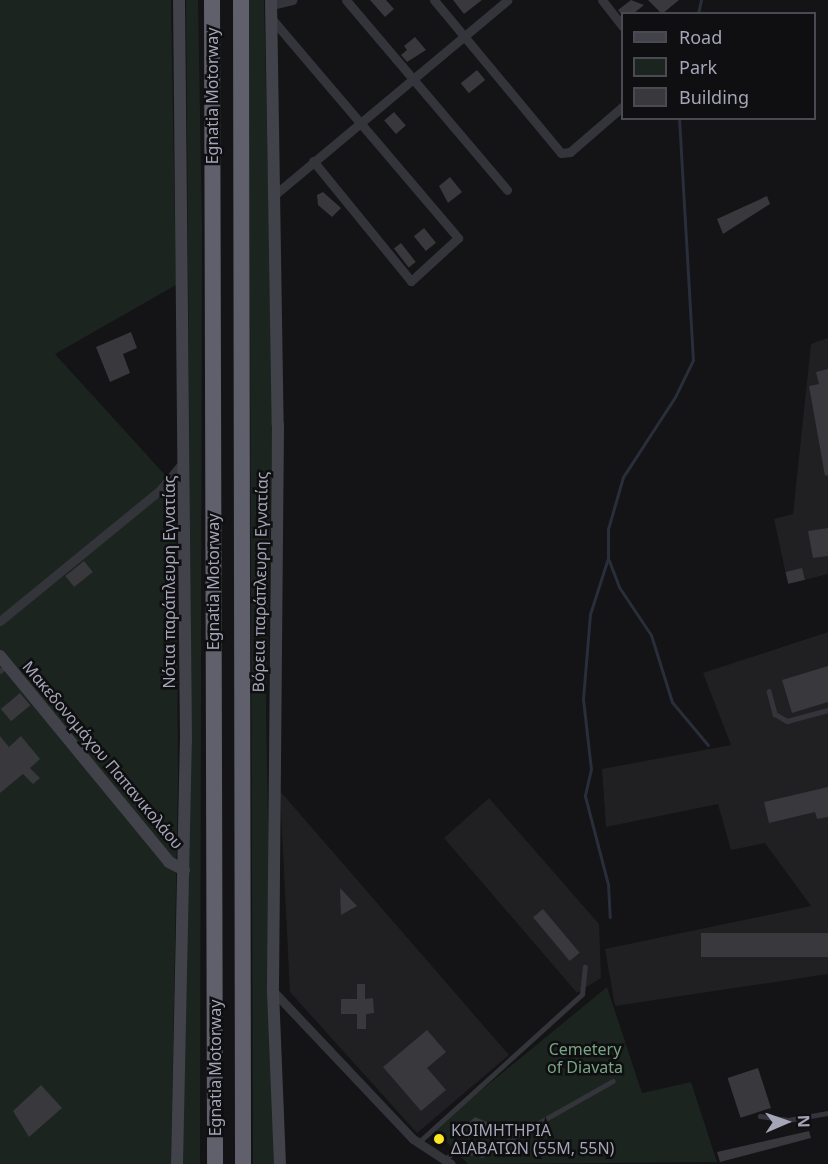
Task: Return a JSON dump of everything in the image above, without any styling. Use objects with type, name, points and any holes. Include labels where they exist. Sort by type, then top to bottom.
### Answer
[{"type":"highway","name":"Egnatia Motorway","points":[[212,0],[215,1164]]},
{"type":"highway","name":"Egnatia Motorway","points":[[241,0],[243,1164]]},
{"type":"street","name":"Νότια παράπλευρη Εγνατίας","points":[[177,1164],[184,870],[185,461],[179,0]]},
{"type":"street","points":[[292,0],[271,8],[458,238],[411,282],[313,161]]},
{"type":"street","points":[[346,0],[507,190]]},
{"type":"street","points":[[435,0],[561,153],[570,152],[621,109]]},
{"type":"street","points":[[272,197],[508,0]]},
{"type":"street","points":[[602,0],[621,25]]},
{"type":"street","name":"Βόρεια παράπλευρη Εγνατίας","points":[[271,8],[272,197],[278,425],[273,991],[280,1164]]},
{"type":"street","points":[[0,621],[160,490],[185,461]]},
{"type":"street","name":"Μακεδονομάχου Παπανικολάου","points":[[2,664],[169,862],[184,870]]},
{"type":"street","points":[[273,991],[419,1143],[448,1162]]},
{"type":"lane","points":[[769,691],[776,714],[787,722],[828,710]]},
{"type":"lane","points":[[419,1143],[582,994],[585,967]]},
{"type":"lane","points":[[448,1162],[455,1150],[482,1155],[613,1081]]},
{"type":"lane","points":[[760,1116],[788,1120],[828,1113]]},
{"type":"path","points":[[455,1150],[473,1133]]},
{"type":"shaded area","points":[[828,338],[828,574],[788,584],[774,519],[793,514],[811,344]]},
{"type":"shaded area","points":[[828,632],[828,974],[615,1006],[605,949],[811,906],[765,843],[731,850],[718,804],[606,827],[602,769],[731,745],[703,673]]},
{"type":"shaded area","points":[[280,791],[509,1055],[417,1133],[290,992]]},
{"type":"shaded area","points":[[489,798],[599,924],[601,978],[577,993],[444,838]]},
{"type":"green space","points":[[0,0],[171,0],[176,285],[55,354],[176,487],[178,779],[171,1164],[0,1164]]},
{"type":"green space","points":[[186,0],[198,0],[202,224],[200,1164],[182,1164],[191,657]]},
{"type":"green space","points":[[249,0],[264,0],[273,399],[266,707],[274,1164],[253,1164]]},
{"type":"green space","name":"Cemetery of Diavata","points":[[607,987],[642,1093],[691,1082],[717,1162],[468,1164],[434,1129]]},
{"type":"building","points":[[370,0],[386,0],[394,9],[385,17]]},
{"type":"building","points":[[453,0],[482,0],[464,14]]},
{"type":"building","points":[[631,0],[644,5],[635,12],[621,12],[621,14],[618,10]]},
{"type":"building","points":[[648,0],[679,0],[664,12],[660,12]]},
{"type":"building","points":[[415,37],[426,50],[407,62],[401,55],[407,50],[404,46]]},
{"type":"building","points":[[477,70],[485,80],[469,93],[461,83]]},
{"type":"building","points":[[394,112],[406,126],[396,134],[384,121]]},
{"type":"building","points":[[450,177],[462,192],[448,203],[439,186]]},
{"type":"building","points":[[323,192],[341,208],[332,217],[318,205],[317,195]]},
{"type":"building","points":[[767,196],[770,204],[723,234],[717,219]]},
{"type":"building","points":[[424,228],[436,243],[426,251],[414,236]]},
{"type":"building","points":[[401,243],[416,262],[409,267],[394,249]]},
{"type":"building","points":[[131,332],[137,348],[123,354],[130,373],[110,382],[96,347]]},
{"type":"building","points":[[828,369],[828,475],[825,476],[809,386],[819,384],[816,372]]},
{"type":"building","points":[[828,528],[828,556],[813,558],[808,531]]},
{"type":"building","points":[[84,561],[93,572],[74,587],[65,576]]},
{"type":"building","points":[[802,568],[805,580],[788,584],[786,572]]},
{"type":"building","points":[[828,666],[828,702],[792,713],[782,680]]},
{"type":"building","points":[[20,693],[30,705],[11,721],[1,709]]},
{"type":"building","points":[[0,736],[9,747],[21,736],[40,759],[30,768],[40,778],[33,784],[23,774],[0,793]]},
{"type":"building","points":[[828,787],[828,817],[817,819],[815,812],[769,823],[764,802]]},
{"type":"building","points":[[340,888],[357,906],[341,915]]},
{"type":"building","points":[[543,909],[580,953],[570,961],[533,917]]},
{"type":"building","points":[[701,933],[828,933],[828,957],[701,957]]},
{"type":"building","points":[[357,984],[365,984],[365,999],[373,998],[374,1013],[366,1014],[366,1029],[357,1029],[357,1014],[341,1014],[341,999],[357,999]]},
{"type":"building","points":[[427,1030],[446,1052],[427,1068],[446,1090],[421,1111],[383,1067]]},
{"type":"building","points":[[758,1068],[771,1108],[741,1118],[728,1078]]},
{"type":"building","points":[[41,1085],[62,1108],[29,1137],[13,1111]]},
{"type":"building","points":[[475,1117],[489,1123],[486,1134],[478,1138],[466,1125]]},
{"type":"building","points":[[809,1131],[811,1138],[720,1162],[717,1152]]},
{"type":"waterway","points":[[698,12],[701,0]]},
{"type":"waterway","points":[[679,120],[693,360],[675,397],[623,477],[608,529],[608,558],[619,587],[651,635],[672,702],[708,745]]},
{"type":"waterway","points":[[608,558],[590,614],[583,699],[591,769],[585,796],[608,884],[610,917]]},
{"type":"place","name":"ΚΟΙΜΗΤΗΡΙΑ ΔΙΑΒΑΤΩΝ (55Μ, 55Ν)","points":[[439,1139]]}]
